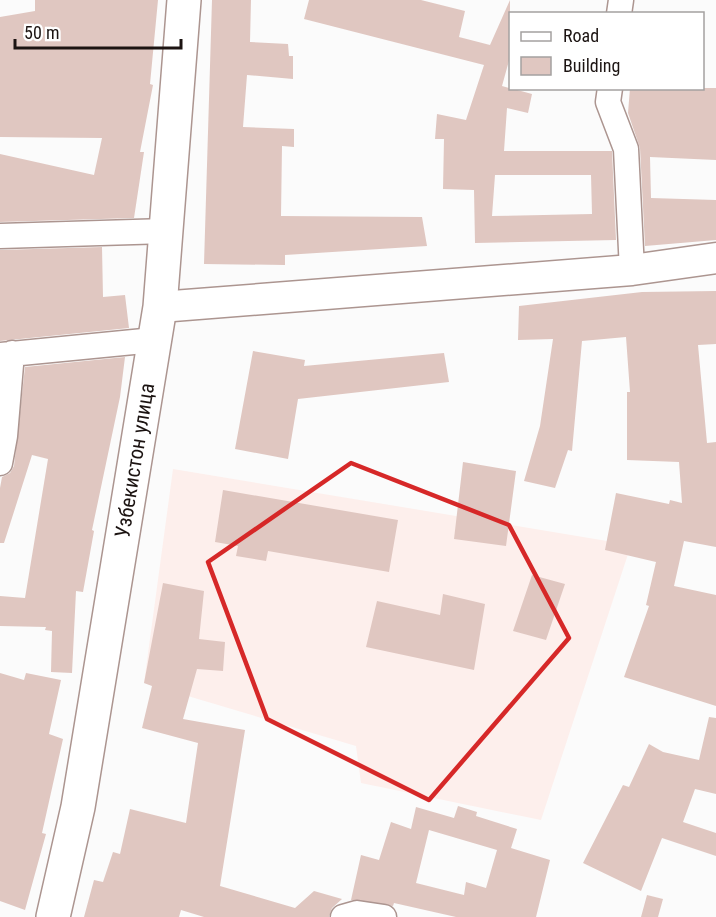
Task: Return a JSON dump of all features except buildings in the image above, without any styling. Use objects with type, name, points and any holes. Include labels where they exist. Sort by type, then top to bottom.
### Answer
[{"type":"main road","name":"Узбекистон улица","points":[[53,917],[78,807],[160,307],[184,0]]},
{"type":"street","points":[[610,90],[608,102],[626,149],[632,270]]},
{"type":"street","points":[[0,236],[167,231]]},
{"type":"street","points":[[160,307],[632,270],[716,258]]},
{"type":"street","points":[[0,463],[5,436],[6,354],[154,340]]},
{"type":"street","points":[[343,917],[357,913],[384,917]]},
{"type":"highlighted area","points":[[351,463],[509,525],[569,638],[429,800],[267,719],[208,562]]},
{"type":"shaded area","points":[[173,469],[631,545],[541,820],[361,783],[356,746],[144,683]]}]
